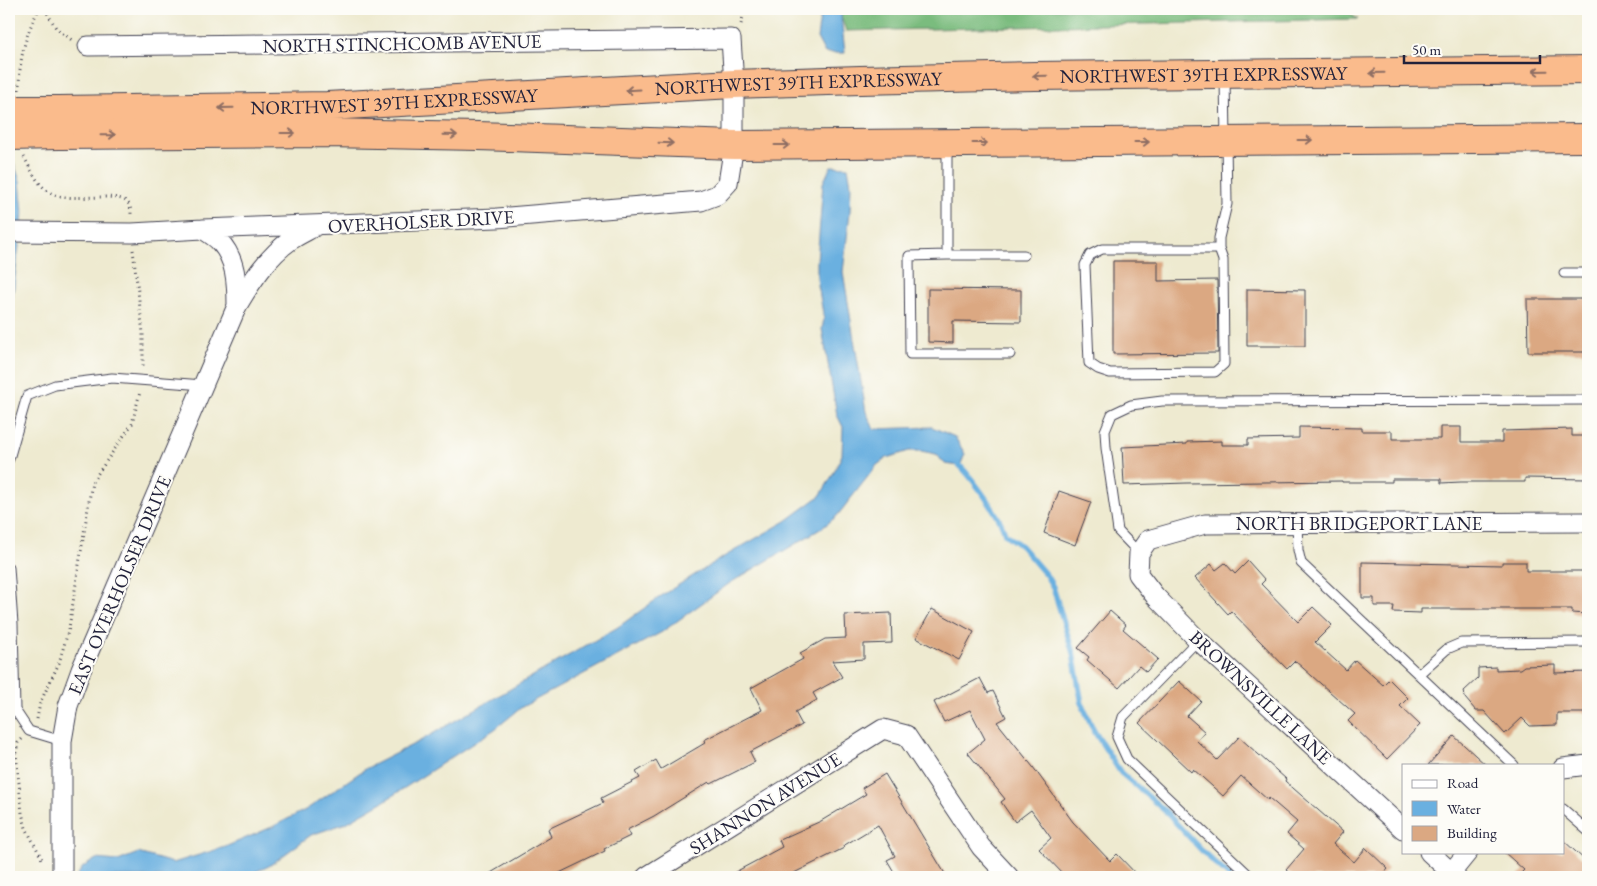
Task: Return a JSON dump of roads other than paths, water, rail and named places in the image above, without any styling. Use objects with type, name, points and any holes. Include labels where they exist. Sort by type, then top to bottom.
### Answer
[{"type":"highway","name":"NORTHWEST 39TH EXPRESSWAY","points":[[9,136],[59,122],[734,84],[1035,76],[1588,70]]},
{"type":"highway","name":"NORTHWEST 39TH EXPRESSWAY","points":[[9,110],[59,122],[355,134],[478,136],[734,145],[1588,138]]},
{"type":"street","name":"NORTH STINCHCOMB AVENUE","points":[[88,46],[731,39],[734,84]]},
{"type":"street","name":"OVERHOLSER DRIVE","points":[[9,232],[132,233],[497,218],[701,201],[718,195],[728,183],[734,145],[734,84]]},
{"type":"street","name":"EAST OVERHOLSER DRIVE","points":[[62,877],[62,741],[68,706],[81,670],[237,306],[272,257],[290,241],[316,226]]},
{"type":"street","name":"EAST OVERHOLSER DRIVE","points":[[202,229],[219,241],[232,263],[237,278],[237,306]]},
{"type":"street","name":"NORTH BRIDGEPORT LANE","points":[[1138,553],[1148,540],[1205,524],[1588,522]]},
{"type":"street","name":"BROWNSVILLE LANE","points":[[1138,553],[1138,574],[1154,596],[1198,640],[1402,828]]},
{"type":"street","name":"SHANNON AVENUE","points":[[646,877],[883,729],[906,735],[981,846],[1009,877]]},
{"type":"street","points":[[1564,768],[1588,765]]},
{"type":"street","points":[[1430,854],[1453,875],[1467,854]]},
{"type":"lane","points":[[1219,249],[1102,249],[1090,255],[1085,265],[1089,363],[1098,370],[1110,373],[1215,372],[1224,364],[1224,260],[1219,249],[1219,238],[1227,204],[1225,74]]},
{"type":"lane","points":[[947,143],[947,255]]},
{"type":"lane","points":[[1010,354],[910,354],[909,256],[1024,255]]},
{"type":"lane","points":[[1564,273],[1588,273]]},
{"type":"lane","points":[[9,459],[28,396],[55,385],[112,378],[203,385]]},
{"type":"lane","points":[[1138,553],[1118,531],[1105,431],[1112,414],[1131,405],[1162,401],[1588,400]]},
{"type":"lane","points":[[1297,523],[1301,563],[1513,764]]},
{"type":"lane","points":[[9,568],[13,624],[15,710],[29,731],[62,741]]},
{"type":"lane","points":[[1198,640],[1122,717],[1117,737],[1127,759],[1251,877]]},
{"type":"lane","points":[[1419,674],[1447,649],[1461,643],[1588,642]]},
{"type":"lane","points":[[1564,810],[1588,832]]},
{"type":"water","points":[[821,9],[843,9],[841,16],[845,53],[825,53],[817,38]]},
{"type":"water","points":[[9,149],[20,181],[23,213],[12,302],[9,311]]},
{"type":"water","points":[[831,166],[848,167],[851,185],[843,272],[866,412],[874,429],[932,427],[955,437],[965,454],[960,466],[945,464],[936,454],[921,451],[909,451],[887,458],[877,465],[837,516],[822,528],[730,583],[662,632],[522,707],[495,729],[386,800],[346,823],[311,835],[269,866],[243,877],[76,877],[83,867],[96,859],[118,861],[138,853],[173,863],[225,847],[272,827],[307,809],[365,769],[420,741],[618,627],[664,594],[786,521],[820,496],[842,455],[843,427],[837,415],[822,329],[824,319],[817,279],[823,183]]},
{"type":"waterway","points":[[955,461],[984,495],[1005,534],[1021,546],[1046,575],[1053,587],[1073,653],[1082,704],[1094,731],[1121,773],[1164,810],[1203,852],[1230,877]]}]
